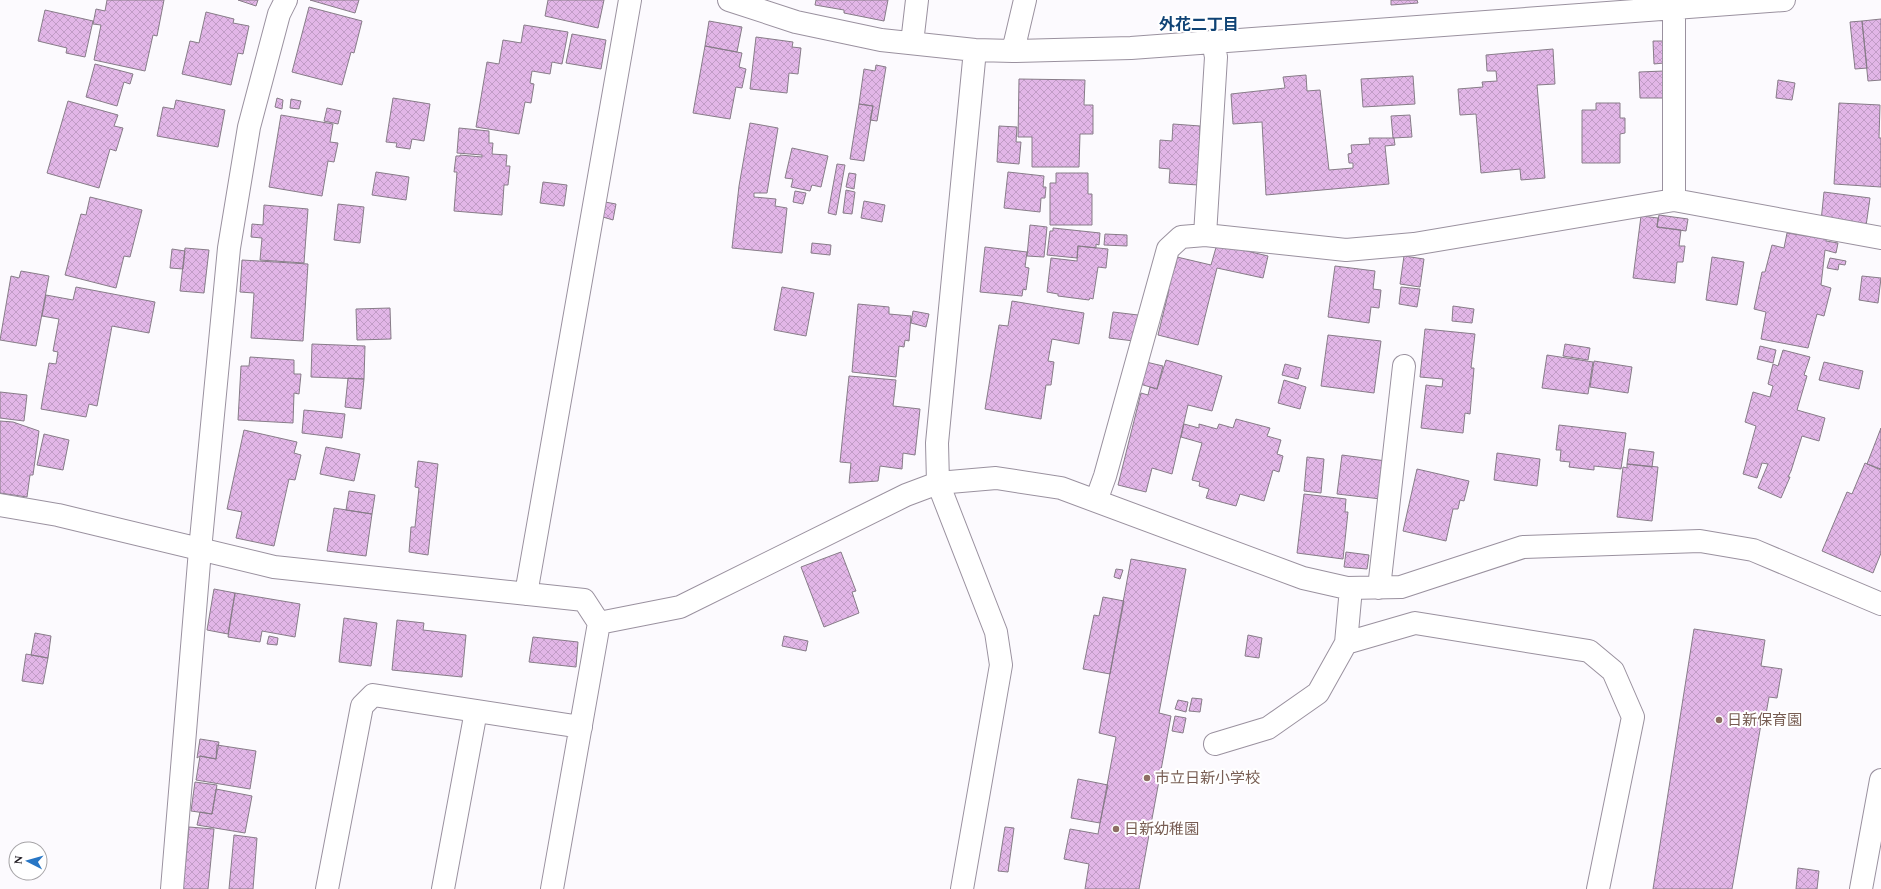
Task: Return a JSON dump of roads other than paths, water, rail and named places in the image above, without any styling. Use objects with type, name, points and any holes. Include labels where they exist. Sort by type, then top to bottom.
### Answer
[{"type":"street","points":[[172,889],[200,550],[228,248],[249,127],[279,14],[286,0]]},
{"type":"street","points":[[526,594],[630,0]]},
{"type":"street","points":[[729,0],[796,22],[881,40],[974,50],[1013,51],[1131,48],[1784,0]]},
{"type":"street","points":[[912,43],[917,0]]},
{"type":"street","points":[[1013,51],[1025,0]]},
{"type":"street","points":[[1674,9],[1674,200]]},
{"type":"street","points":[[1205,235],[1216,57],[1213,42]]},
{"type":"street","points":[[962,889],[1001,665],[996,632],[938,483],[936,443],[974,50]]},
{"type":"street","points":[[1096,501],[1105,476],[1168,249],[1181,237],[1205,235],[1346,250],[1414,244],[1674,200],[1881,238]]},
{"type":"street","points":[[1379,588],[1404,366]]},
{"type":"street","points":[[599,623],[680,607],[906,495],[938,483],[996,478],[1061,488],[1303,578],[1351,588],[1401,587],[1523,547],[1700,541],[1753,550],[1881,604]]},
{"type":"street","points":[[0,505],[58,515],[274,567],[584,600],[599,623],[552,889]]},
{"type":"street","points":[[1215,744],[1268,728],[1318,693],[1346,643],[1351,588]]},
{"type":"street","points":[[1346,643],[1414,623],[1589,651],[1613,671],[1633,717],[1598,889]]},
{"type":"street","points":[[327,889],[362,706],[373,695],[581,727]]},
{"type":"street","points":[[443,889],[476,711]]},
{"type":"street","points":[[1861,889],[1878,809],[1881,780]]},
{"type":"place","name":"日新保育園","points":[[1719,720]]},
{"type":"place","name":"市立日新小学校","points":[[1147,778]]},
{"type":"place","name":"日新幼稚園","points":[[1116,829]]},
{"type":"district","name":"外花二丁目","points":[[1199,24]]}]
